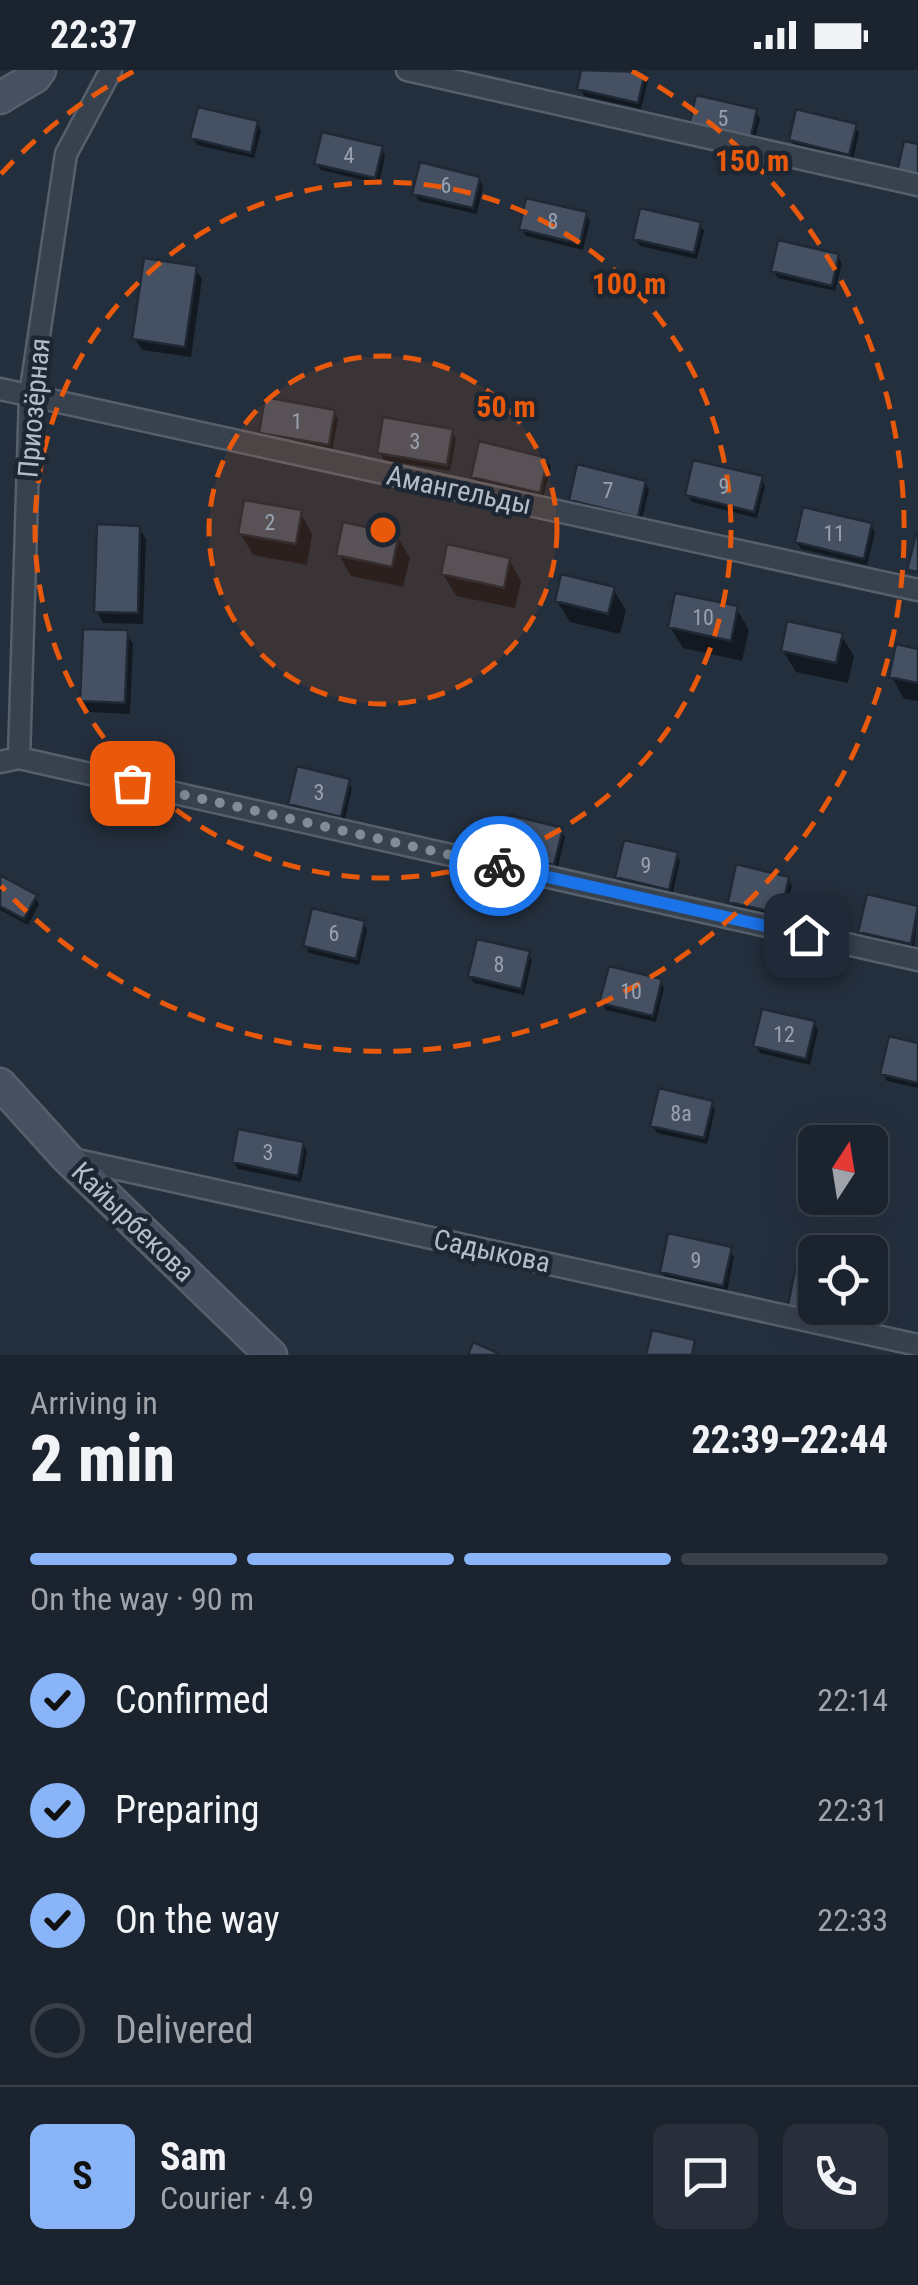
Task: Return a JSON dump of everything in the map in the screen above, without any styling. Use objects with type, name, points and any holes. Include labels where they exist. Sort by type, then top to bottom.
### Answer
[{"type":"main road","points":[[0,98],[40,70]]},
{"type":"main road","name":"Кайырбекова","points":[[0,1084],[66,1158],[271,1355]]},
{"type":"street","name":"Приозёрная","points":[[10,760],[30,396],[66,154],[110,70]]},
{"type":"street","points":[[407,70],[918,185]]},
{"type":"street","name":"Амангельды","points":[[0,389],[918,590]]},
{"type":"street","points":[[10,760],[918,960]]},
{"type":"street","name":"Садыкова","points":[[66,1158],[918,1345]]},
{"type":"building","points":[[581,70],[645,72],[638,103],[577,89]]},
{"type":"building","points":[[696,95],[757,109],[750,141],[689,126]]},
{"type":"building","points":[[198,107],[258,121],[251,153],[190,138]]},
{"type":"building","points":[[796,109],[857,124],[849,155],[789,140]]},
{"type":"building","points":[[322,132],[383,146],[375,178],[314,164]]},
{"type":"building","points":[[904,141],[918,144],[918,177],[897,172]]},
{"type":"building","points":[[420,162],[480,177],[473,208],[412,194]]},
{"type":"building","points":[[526,198],[587,212],[580,244],[519,229]]},
{"type":"building","points":[[640,208],[701,222],[694,253],[633,239]]},
{"type":"building","points":[[778,240],[839,254],[832,286],[771,271]]},
{"type":"building","points":[[144,258],[197,266],[185,347],[132,339]]},
{"type":"building","points":[[265,397],[335,410],[329,445],[259,433]]},
{"type":"building","points":[[383,417],[453,429],[447,465],[377,453]]},
{"type":"building","points":[[479,441],[548,458],[540,493],[471,477]]},
{"type":"building","points":[[693,460],[763,476],[754,512],[685,495]]},
{"type":"building","points":[[577,464],[646,481],[638,517],[569,500]]},
{"type":"building","points":[[244,500],[302,510],[296,544],[238,534]]},
{"type":"building","points":[[803,507],[872,523],[864,559],[795,542]]},
{"type":"building","points":[[343,522],[399,534],[392,567],[336,555]]},
{"type":"building","points":[[97,524],[140,526],[138,613],[94,612]]},
{"type":"building","points":[[918,535],[918,572],[907,570]]},
{"type":"building","points":[[447,544],[510,558],[504,588],[441,574]]},
{"type":"building","points":[[561,574],[615,587],[608,614],[555,601]]},
{"type":"building","points":[[675,593],[738,606],[731,641],[668,627]]},
{"type":"building","points":[[787,621],[843,633],[836,663],[781,651]]},
{"type":"building","points":[[83,629],[128,630],[125,703],[80,701]]},
{"type":"building","points":[[896,644],[918,649],[918,683],[889,677]]},
{"type":"building","points":[[297,766],[350,779],[341,817],[288,804]]},
{"type":"building","points":[[510,815],[563,828],[554,865],[501,853]]},
{"type":"building","points":[[624,840],[678,852],[669,890],[615,877]]},
{"type":"building","points":[[736,864],[789,877],[781,914],[728,902]]},
{"type":"building","points":[[0,875],[37,895],[24,919],[0,906]]},
{"type":"building","points":[[867,894],[918,906],[911,944],[858,932]]},
{"type":"building","points":[[312,908],[365,921],[356,959],[303,946]]},
{"type":"building","points":[[477,939],[530,951],[521,989],[468,976]]},
{"type":"building","points":[[609,966],[662,979],[653,1016],[599,1003]]},
{"type":"building","points":[[762,1009],[815,1021],[806,1059],[753,1046]]},
{"type":"building","points":[[889,1036],[918,1043],[918,1083],[880,1074]]},
{"type":"building","points":[[659,1088],[713,1101],[704,1138],[650,1126]]},
{"type":"building","points":[[238,1129],[304,1142],[298,1176],[232,1162]]},
{"type":"building","points":[[668,1233],[732,1247],[723,1286],[660,1272]]},
{"type":"building","points":[[796,1265],[798,1307],[788,1305]]},
{"type":"building","points":[[652,1330],[695,1340],[692,1355],[646,1355]]},
{"type":"building","points":[[473,1342],[498,1353],[498,1355],[468,1355]]},
{"type":"way so far","points":[[132,783],[499,866]]},
{"type":"route","points":[[499,866],[806,935]]}]
